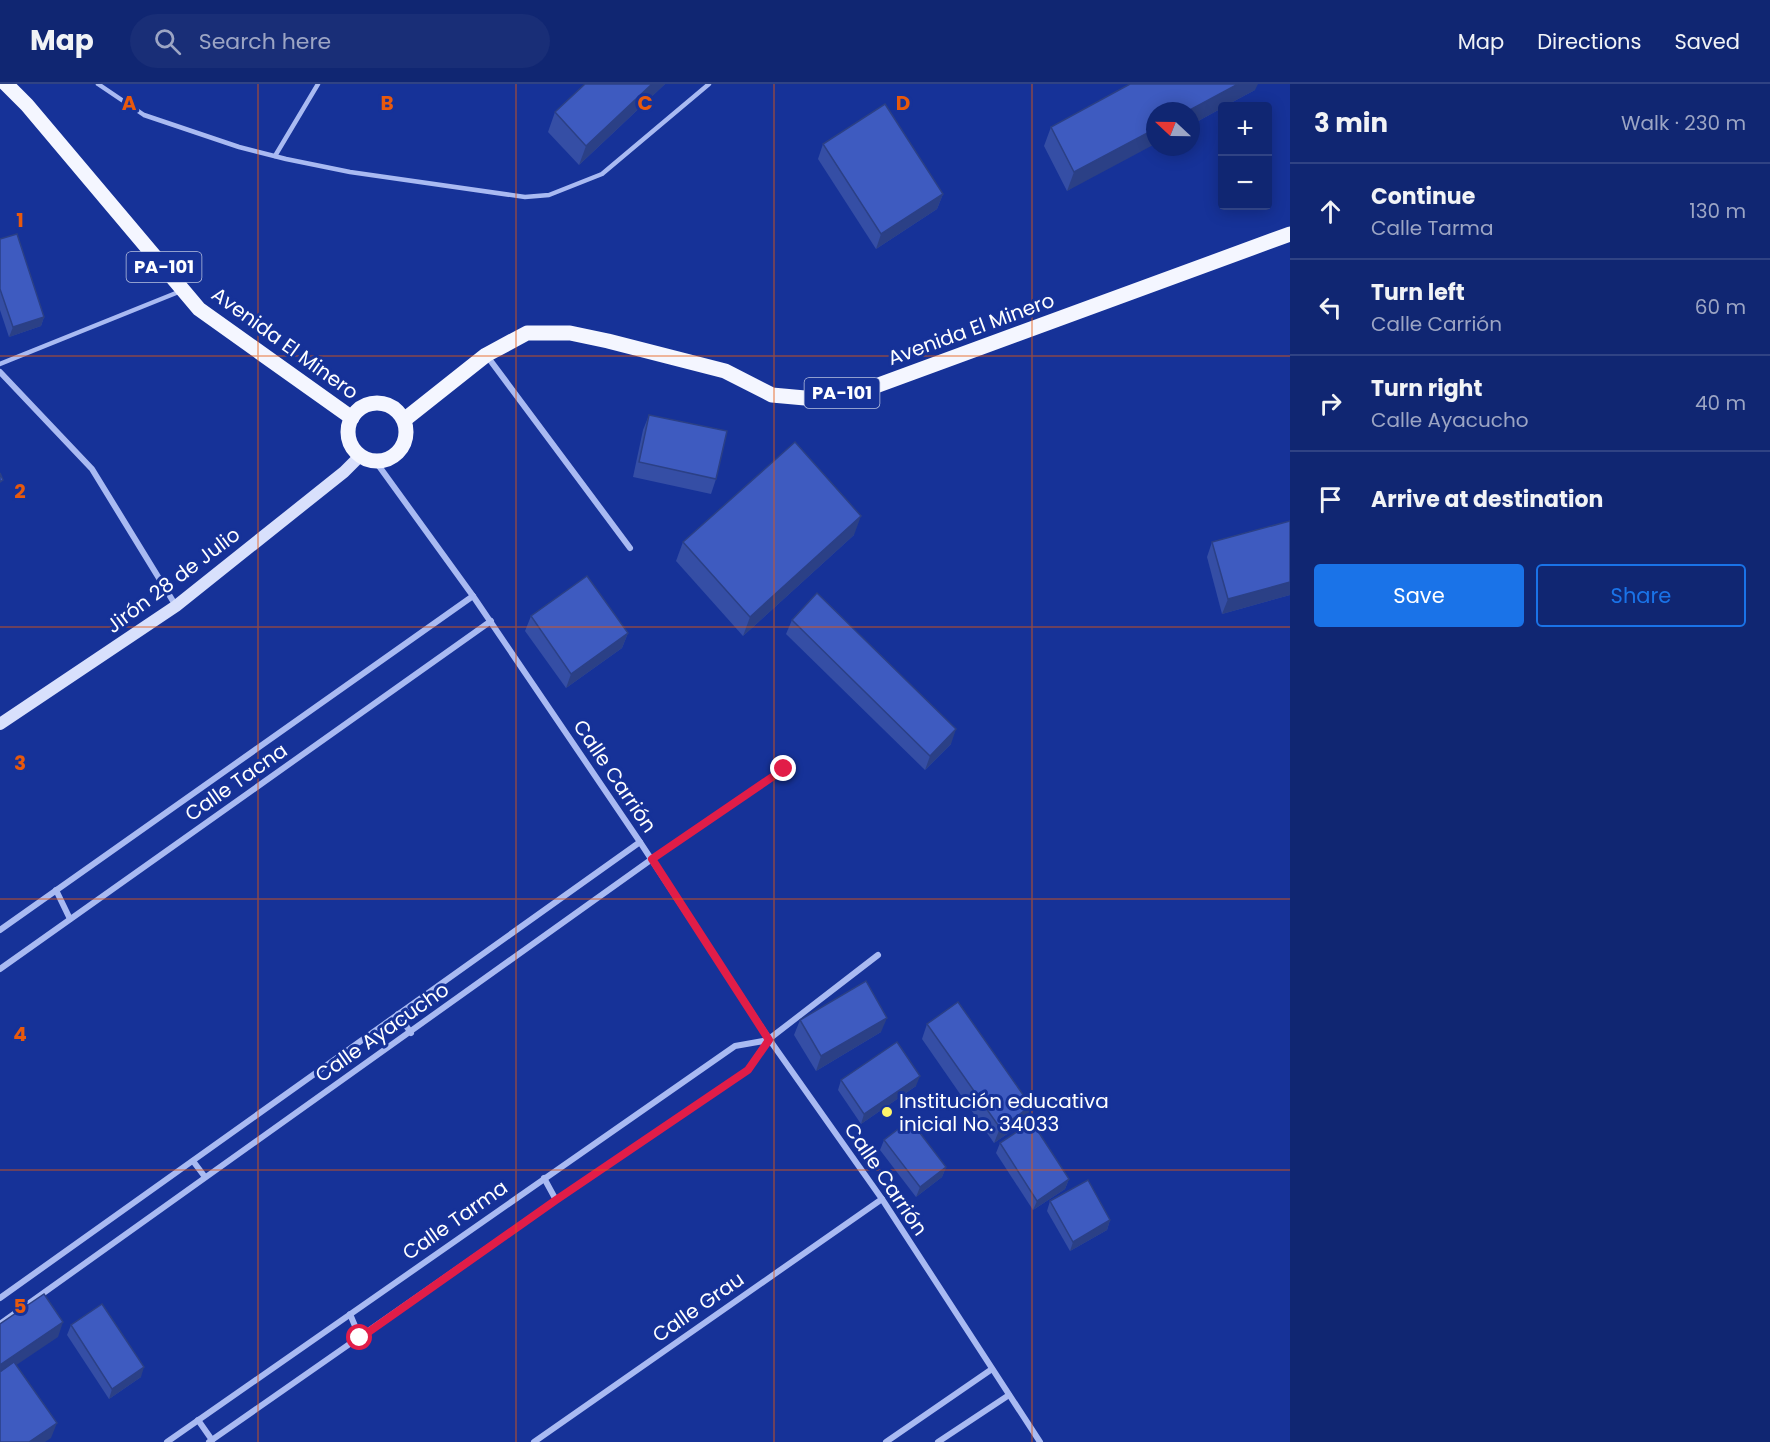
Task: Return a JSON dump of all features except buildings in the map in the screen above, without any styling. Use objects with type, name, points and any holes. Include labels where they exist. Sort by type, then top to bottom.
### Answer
[{"type":"main road","name":"Avenida El Minero","points":[[6,84],[27,105],[199,309],[352,418]]},
{"type":"main road","name":"Avenida El Minero","points":[[404,420],[486,355],[527,333],[570,333],[608,340],[725,371],[772,394],[816,399],[873,387],[1290,234]]},
{"type":"main road","points":[[383,403],[392,406],[404,420],[407,430],[406,440],[395,456],[376,462],[360,456],[354,450],[348,435],[352,418],[357,410],[365,405],[383,403]]},
{"type":"street","points":[[486,355],[630,548]]},
{"type":"street","points":[[0,372],[92,469],[176,606]]},
{"type":"street","name":"Jirón 28 de Julio","points":[[0,724],[176,606],[344,472],[360,456]]},
{"type":"street","name":"Calle Carrión","points":[[376,462],[491,621],[652,859],[769,1040],[882,1199],[1040,1442]]},
{"type":"street","name":"Calle Tacna","points":[[0,930],[473,596]]},
{"type":"street","name":"Calle Tacna","points":[[0,969],[491,621]]},
{"type":"street","name":"Calle Ayacucho","points":[[0,1324],[652,859],[784,769]]},
{"type":"street","name":"Calle Ayacucho","points":[[0,1298],[640,842]]},
{"type":"street","points":[[56,890],[70,919]]},
{"type":"street","name":"Calle Tarma","points":[[210,1441],[556,1200],[748,1070],[769,1040],[878,955]]},
{"type":"street","points":[[398,1014],[411,1033]]},
{"type":"street","name":"Calle Tarma","points":[[167,1442],[735,1046],[769,1040]]},
{"type":"street","points":[[193,1161],[205,1177]]},
{"type":"street","points":[[544,1178],[556,1200]]},
{"type":"street","name":"Calle Grau","points":[[534,1442],[882,1199]]},
{"type":"street","points":[[350,1314],[360,1338]]},
{"type":"street","points":[[886,1442],[992,1369]]},
{"type":"street","points":[[938,1442],[1009,1395]]},
{"type":"street","points":[[198,1420],[210,1441]]},
{"type":"lane","points":[[98,84],[144,115],[211,139],[275,156],[350,172],[525,196],[549,195],[602,174],[708,84]]},
{"type":"lane","points":[[275,156],[318,84]]},
{"type":"lane","points":[[0,364],[184,290]]},
{"type":"place","name":"Institución educativa inicial No. 34033","points":[[887,1112]]},
{"type":"route","points":[[360,1338],[556,1200],[748,1070],[769,1040],[652,859],[784,769]]}]
